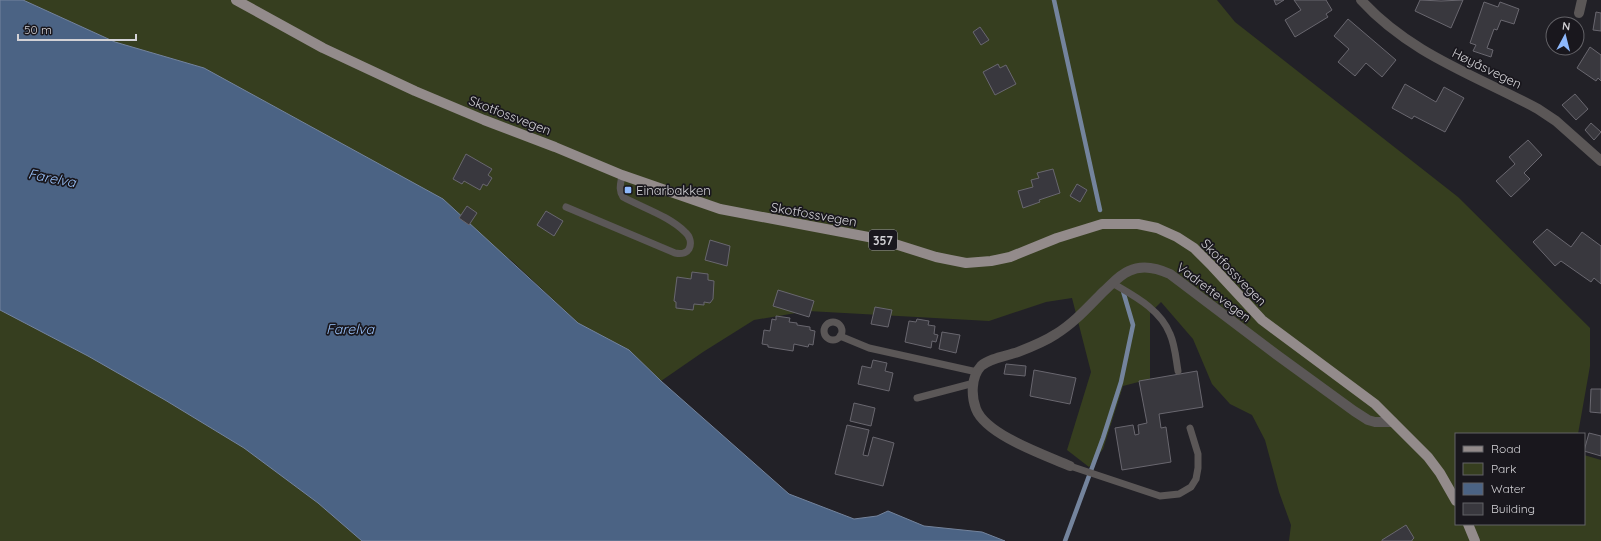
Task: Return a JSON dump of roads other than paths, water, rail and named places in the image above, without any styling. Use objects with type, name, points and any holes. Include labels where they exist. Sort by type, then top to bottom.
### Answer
[{"type":"main road","name":"Skotfossvegen","points":[[236,0],[323,48],[368,70],[484,120],[555,147],[622,175],[720,210],[879,239],[936,257],[966,263],[984,262],[1010,257],[1057,238],[1102,224],[1138,224],[1157,228],[1177,237],[1194,248],[1262,320],[1375,404],[1428,457],[1440,473],[1455,499]]},
{"type":"main road","points":[[1468,525],[1475,541]]},
{"type":"street","name":"Høyåsvegen","points":[[1361,0],[1390,29],[1415,46],[1538,109],[1556,121],[1601,161]]},
{"type":"street","points":[[1579,13],[1582,0]]},
{"type":"street","name":"Vadrettevegen","points":[[977,372],[982,365],[992,360],[1040,344],[1055,335],[1068,326],[1112,283],[1128,271],[1149,267],[1170,274],[1277,355],[1368,420],[1375,422],[1393,422]]},
{"type":"street","points":[[977,372],[973,396],[976,409],[981,418],[990,427],[1009,439],[1070,466]]},
{"type":"lane","points":[[566,207],[675,253],[681,254],[686,252],[690,243],[689,236],[686,232],[670,221],[623,196],[620,188],[622,175]]},
{"type":"lane","points":[[1112,283],[1147,305],[1159,317],[1170,333],[1178,371]]},
{"type":"lane","points":[[840,336],[869,348],[977,372]]},
{"type":"lane","points":[[917,398],[974,383]]},
{"type":"lane","points":[[1070,466],[1160,496],[1179,494],[1191,487],[1196,479],[1198,468],[1198,454],[1190,428]]},
{"type":"water","name":"Farelva","points":[[0,0],[23,0],[115,42],[204,68],[443,199],[578,323],[629,350],[661,381],[789,494],[854,519],[877,516],[888,511],[924,526],[982,532],[1005,541],[362,541],[318,503],[244,448],[165,400],[88,356],[0,310]]},
{"type":"waterway","points":[[1054,0],[1100,210]]},
{"type":"waterway","points":[[1065,541],[1103,438],[1121,382],[1133,325],[1123,291]]},
{"type":"place","name":"Einarbakken","points":[[628,190]]}]
